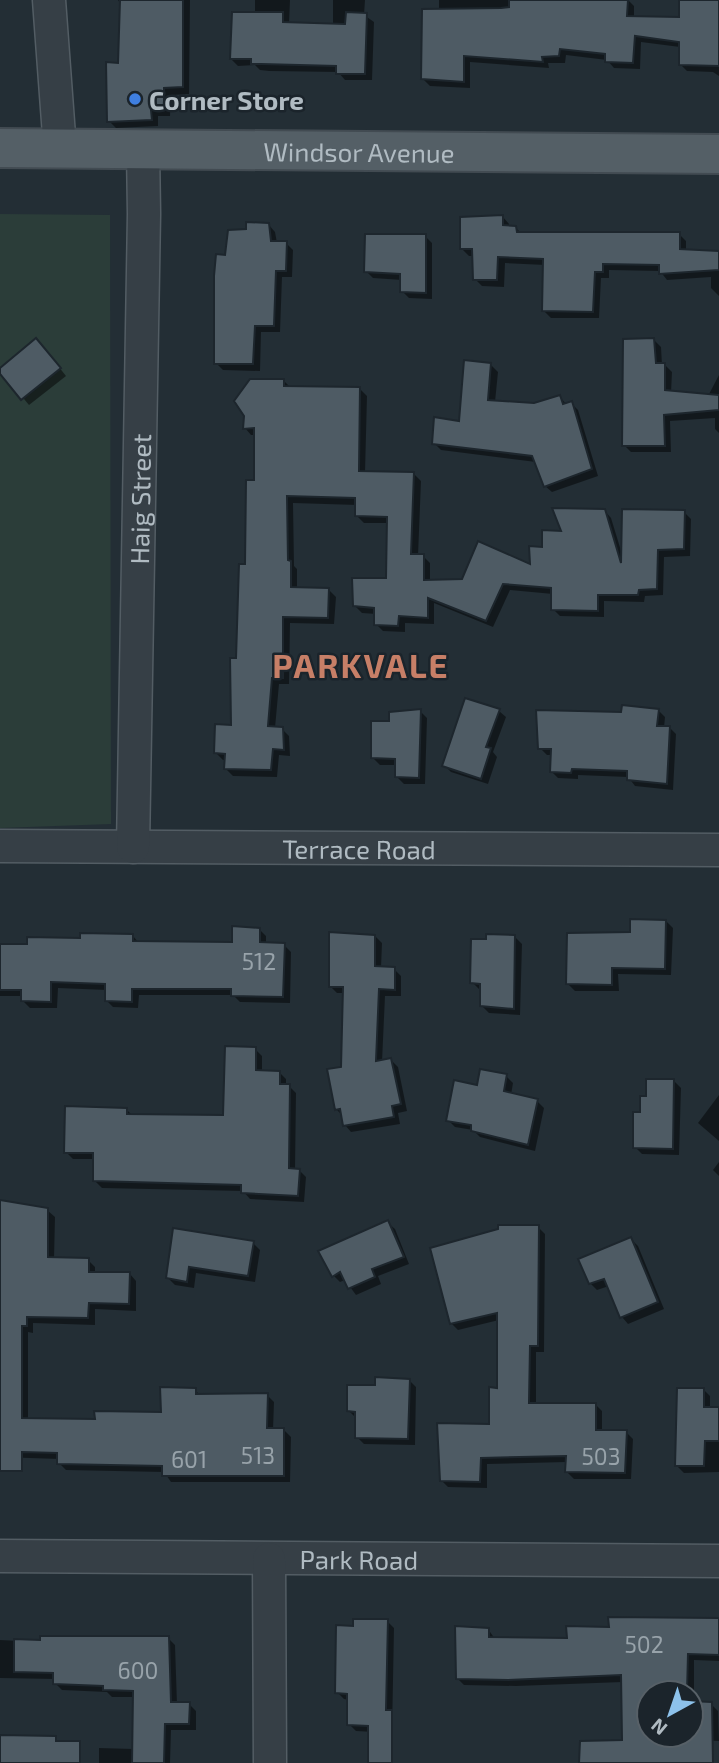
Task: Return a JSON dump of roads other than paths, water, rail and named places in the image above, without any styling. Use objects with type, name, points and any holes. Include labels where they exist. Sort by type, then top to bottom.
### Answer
[{"type":"main road","name":"Windsor Avenue","points":[[0,148],[719,154]]},
{"type":"street","points":[[49,0],[60,149]]},
{"type":"street","name":"Haig Street","points":[[133,847],[144,228],[143,150]]},
{"type":"street","name":"Terrace Road","points":[[0,846],[719,850]]},
{"type":"street","name":"Park Road","points":[[0,1556],[719,1561]]},
{"type":"street","points":[[269,1559],[270,1763]]},
{"type":"place","name":"Corner Store","points":[[135,99]]},
{"type":"district","name":"PARKVALE","points":[[361,665]]}]
